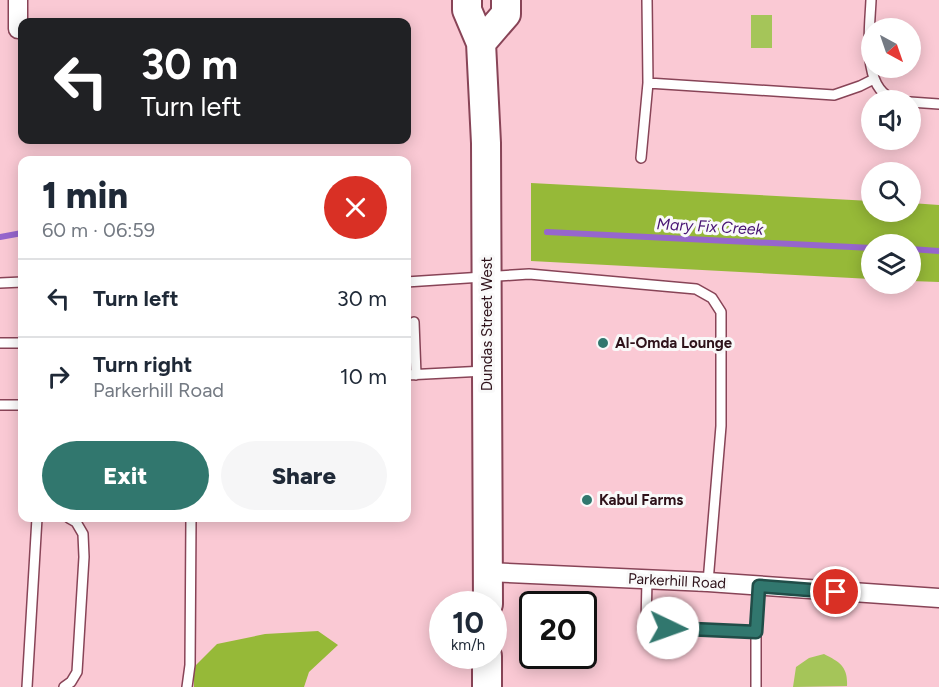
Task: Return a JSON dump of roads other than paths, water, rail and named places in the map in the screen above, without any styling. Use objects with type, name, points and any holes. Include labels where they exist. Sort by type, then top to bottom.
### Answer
[{"type":"main road","name":"Dundas Street West","points":[[467,0],[467,10],[481,43],[486,143],[488,591]]},
{"type":"main road","points":[[481,43],[506,14],[506,0]]},
{"type":"main road","points":[[487,669],[487,687]]},
{"type":"street","points":[[14,29],[18,0]]},
{"type":"street","name":"Parkerhill Road","points":[[488,572],[708,582],[939,598]]},
{"type":"lane","points":[[641,158],[648,83],[647,0]]},
{"type":"lane","points":[[871,0],[869,62],[874,79],[881,90]]},
{"type":"lane","points":[[648,83],[834,95],[874,79]]},
{"type":"lane","points":[[921,103],[939,104]]},
{"type":"lane","points":[[411,282],[529,274],[696,289],[712,298],[722,312],[721,426],[708,582]]},
{"type":"lane","points":[[0,283],[18,282]]},
{"type":"lane","points":[[414,322],[411,375],[487,370]]},
{"type":"lane","points":[[0,344],[18,343]]},
{"type":"lane","points":[[0,405],[18,405]]},
{"type":"lane","points":[[27,687],[37,522]]},
{"type":"lane","points":[[64,687],[71,682],[77,672],[84,557],[83,534],[76,522]]},
{"type":"lane","points":[[187,687],[190,664],[191,522]]},
{"type":"lane","points":[[647,579],[646,627],[756,632]]},
{"type":"lane","points":[[756,687],[759,586]]},
{"type":"waterway","name":"Mary Fix Creek","points":[[547,232],[861,247]]},
{"type":"waterway","name":"Mary Fix Creek","points":[[0,237],[18,234]]},
{"type":"waterway","name":"Mary Fix Creek","points":[[921,250],[939,251]]},
{"type":"place","name":"Al-Omda Lounge","points":[[603,343]]},
{"type":"place","name":"Kabul Farms","points":[[587,500]]}]
